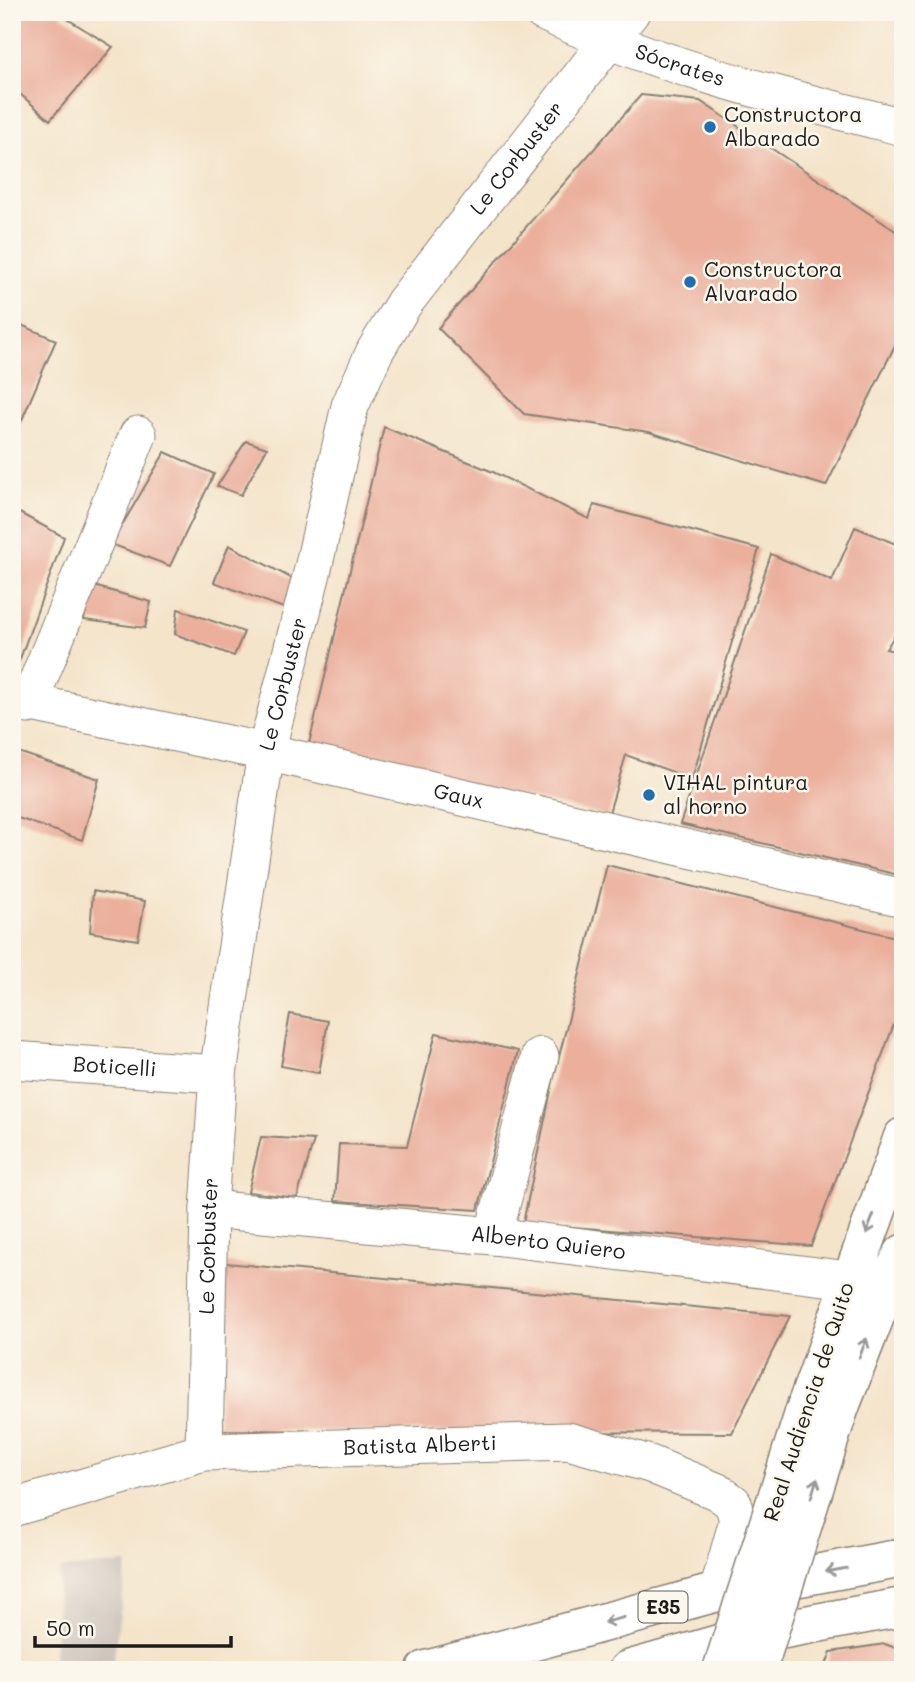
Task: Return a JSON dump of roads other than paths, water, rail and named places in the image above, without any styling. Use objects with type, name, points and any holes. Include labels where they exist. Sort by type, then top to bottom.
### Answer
[{"type":"main road","name":"Real Audiencia de Quito","points":[[722,1670],[866,1287],[903,1137]]},
{"type":"main road","name":"Real Audiencia de Quito","points":[[866,1287],[903,1254]]},
{"type":"main road","name":"Real Audiencia de Quito","points":[[757,1670],[822,1408]]},
{"type":"main road","name":"E35","points":[[426,1670],[718,1592],[903,1558]]},
{"type":"main road","name":"E35","points":[[628,1670],[686,1663],[747,1636],[903,1608]]},
{"type":"street","name":"Sócrates","points":[[543,12],[608,43],[732,84],[903,127]]},
{"type":"street","name":"Le Corbuster","points":[[204,1452],[209,1209],[218,1074],[267,752],[350,406],[375,351],[404,303],[631,12]]},
{"type":"street","points":[[20,702],[138,435]]},
{"type":"street","name":"Gaux","points":[[20,702],[267,752],[903,898]]},
{"type":"street","points":[[493,1236],[540,1056]]},
{"type":"street","name":"Boticelli","points":[[12,1060],[218,1074]]},
{"type":"street","name":"Alberto Quiero","points":[[209,1209],[493,1236],[866,1287]]},
{"type":"street","name":"Batista Alberti","points":[[12,1508],[204,1452],[568,1441],[650,1464],[718,1492],[733,1503],[738,1520],[718,1592]]},
{"type":"place","name":"Constructora Albarado","points":[[710,127]]},
{"type":"place","name":"Constructora Alvarado","points":[[690,282]]},
{"type":"place","name":"VIHAL pintura al horno","points":[[649,795]]}]
